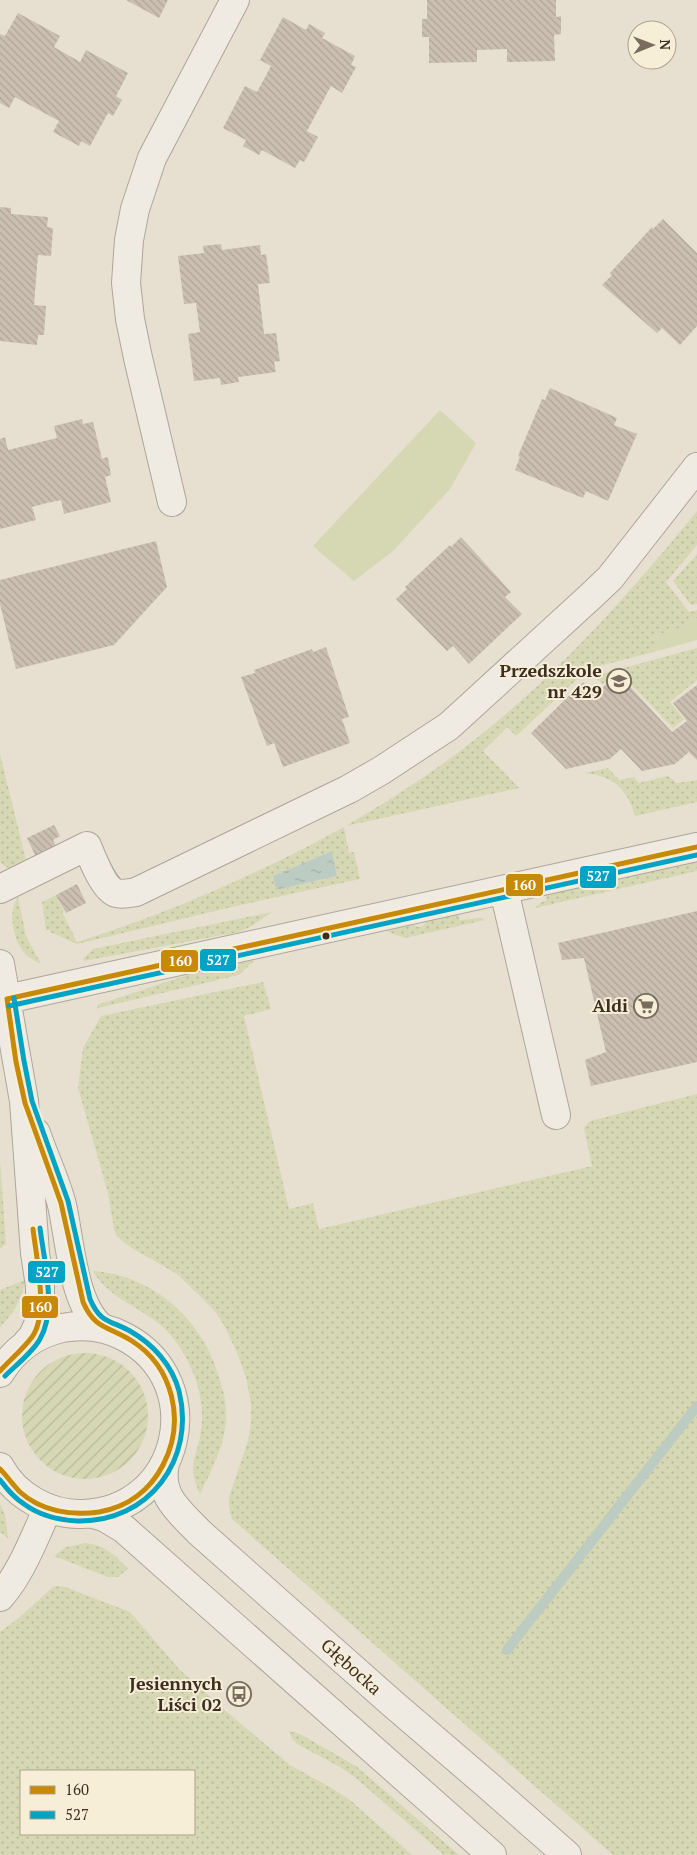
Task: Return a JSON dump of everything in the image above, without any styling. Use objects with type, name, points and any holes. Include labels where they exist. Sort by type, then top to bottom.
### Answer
[{"type":"street","points":[[172,502],[130,319],[126,283],[129,240],[135,208],[152,158],[235,0]]},
{"type":"street","points":[[0,890],[87,846],[99,873],[111,890],[116,893],[136,892],[349,789],[382,770],[449,726],[610,578],[697,467]]},
{"type":"street","points":[[7,999],[697,847]]},
{"type":"street","points":[[504,890],[556,1115]]},
{"type":"street","points":[[0,964],[24,1101],[41,1311],[33,1336],[1,1370]]},
{"type":"street","points":[[24,1101],[62,1204],[82,1299],[90,1318],[102,1328]]},
{"type":"street","points":[[1,1469],[22,1493],[48,1508],[63,1512],[93,1514],[109,1511],[136,1498],[148,1488],[166,1463],[175,1434],[174,1404],[164,1374],[155,1360],[144,1349],[117,1332],[86,1326],[54,1330],[40,1335],[26,1344]]},
{"type":"street","name":"Głębocka","points":[[166,1463],[163,1478],[165,1492],[173,1505],[199,1532],[566,1855]]},
{"type":"street","points":[[0,1597],[11,1585],[48,1508]]},
{"type":"street","points":[[93,1514],[114,1523],[124,1530],[492,1855]]},
{"type":"green space","points":[[440,410],[476,443],[450,489],[393,551],[354,581],[313,546]]},
{"type":"green space","points":[[697,511],[697,545],[666,582],[689,612],[697,610],[697,619],[686,622],[687,626],[653,636],[657,651],[588,669],[516,736],[507,727],[483,751],[519,788],[346,826],[436,769],[517,704],[581,643],[611,611]]},
{"type":"green space","points":[[697,554],[697,604],[691,605],[673,581]]},
{"type":"green space","points":[[697,619],[697,640],[657,651],[652,636],[687,626],[686,622]]},
{"type":"green space","points":[[697,648],[697,680],[670,702],[684,719],[673,728],[619,672],[603,684],[594,676]]},
{"type":"green space","points":[[0,754],[26,860],[8,868],[0,861]]},
{"type":"green space","points":[[608,768],[619,780],[634,777],[639,783],[668,776],[677,783],[697,780],[697,802],[635,816],[628,798],[618,786],[604,777],[585,773]]},
{"type":"green space","points":[[344,827],[349,853],[354,852],[360,879],[77,944],[50,932],[50,930],[46,930],[42,902],[56,895],[77,942],[180,905],[279,861]],"holes":[[[332,851],[337,876],[276,890],[273,876]]]},
{"type":"green space","points":[[697,860],[697,871],[535,908],[547,900],[546,895]]},
{"type":"green space","points":[[18,897],[26,936],[41,964],[27,956],[15,935],[12,919]]},
{"type":"green space","points":[[272,912],[252,926],[239,932],[84,961],[83,959],[93,949]]},
{"type":"green space","points":[[458,915],[460,920],[481,918],[485,920],[405,938],[386,931],[413,925],[423,926],[426,922]]},
{"type":"green space","points":[[255,960],[239,975],[98,1008],[97,1005],[190,974]]},
{"type":"green space","points":[[263,982],[271,1009],[244,1016],[289,1209],[313,1203],[319,1229],[592,1166],[584,1128],[590,1121],[697,1094],[697,1855],[613,1855],[232,1519],[229,1497],[248,1441],[251,1424],[251,1404],[246,1378],[238,1355],[225,1327],[206,1302],[177,1274],[127,1245],[116,1235],[108,1193],[78,1088],[83,1048],[101,1016]]},
{"type":"green space","points":[[0,1160],[6,1244],[0,1249]]},
{"type":"green space","points":[[93,1271],[115,1274],[136,1281],[155,1291],[188,1319],[201,1337],[211,1356],[224,1393],[226,1422],[220,1450],[200,1494],[193,1468],[201,1431],[202,1407],[197,1383],[188,1361],[175,1340],[164,1328],[119,1298],[98,1279]]},
{"type":"green space","points":[[25,1280],[17,1306],[0,1327],[0,1290]]},
{"type":"green space","points":[[85,1353],[109,1357],[130,1371],[144,1392],[148,1416],[144,1440],[130,1461],[109,1475],[85,1479],[61,1475],[40,1461],[26,1440],[22,1416],[26,1392],[40,1371],[61,1357]]},
{"type":"green space","points":[[0,1504],[5,1515],[8,1538],[0,1532]]},
{"type":"green space","points":[[86,1543],[104,1549],[128,1569],[118,1577],[108,1577],[54,1556],[66,1547]]},
{"type":"green space","points":[[57,1586],[65,1587],[130,1612],[179,1669],[227,1712],[290,1765],[350,1800],[412,1855],[0,1855],[0,1632],[20,1617],[53,1587]]},
{"type":"green space","points":[[289,1731],[300,1734],[356,1766],[459,1855],[444,1855],[357,1779],[340,1767],[297,1744],[292,1739]]},
{"type":"water","points":[[332,851],[337,876],[276,890],[273,876]]},
{"type":"building","points":[[126,0],[168,0],[159,18]]},
{"type":"building","points":[[427,0],[556,0],[556,17],[561,16],[561,34],[554,35],[555,61],[507,62],[507,49],[477,50],[477,62],[429,63],[429,37],[422,37],[422,19],[427,19]]},
{"type":"building","points":[[18,13],[60,36],[54,47],[80,62],[86,50],[128,73],[116,96],[122,100],[113,116],[108,113],[90,146],[81,141],[79,146],[53,132],[59,121],[15,97],[9,108],[0,103],[0,34],[5,36]]},
{"type":"building","points":[[283,17],[306,30],[309,24],[325,33],[322,38],[355,56],[351,65],[356,67],[342,93],[331,86],[307,131],[318,137],[304,162],[300,160],[295,168],[262,150],[259,155],[243,146],[246,140],[223,128],[245,86],[257,92],[271,66],[260,60]]},
{"type":"building","points":[[0,207],[11,208],[11,214],[48,217],[47,227],[53,228],[51,256],[38,255],[34,305],[46,306],[44,335],[38,335],[37,345],[0,341]]},
{"type":"building","points":[[663,219],[697,253],[697,326],[680,345],[662,328],[657,333],[602,285],[612,275],[610,273],[652,227],[653,229]]},
{"type":"building","points":[[221,244],[222,250],[260,245],[261,255],[266,254],[270,283],[258,284],[264,334],[276,333],[280,361],[274,362],[276,372],[238,377],[239,382],[221,385],[220,378],[194,381],[188,334],[200,332],[196,303],[184,304],[178,256],[204,253],[203,246]]},
{"type":"building","points":[[550,388],[617,418],[614,425],[637,434],[608,501],[586,491],[583,498],[515,470],[520,457],[518,456],[542,399],[545,400]]},
{"type":"building","points":[[82,419],[83,424],[93,422],[102,459],[108,458],[111,475],[105,477],[111,502],[64,514],[61,500],[47,503],[32,507],[36,520],[0,529],[0,439],[5,437],[8,450],[57,438],[54,426]]},
{"type":"building","points":[[461,537],[511,592],[505,597],[522,614],[469,664],[453,646],[447,651],[396,599],[407,589],[405,587]]},
{"type":"building","points":[[156,541],[167,587],[114,645],[16,669],[0,604],[0,580]]},
{"type":"building","points":[[326,647],[349,717],[342,719],[350,743],[283,767],[274,743],[267,746],[241,677],[255,673],[254,670],[312,649],[313,652]]},
{"type":"building","points":[[619,675],[672,732],[687,721],[673,703],[697,685],[697,760],[689,752],[675,764],[642,771],[621,749],[610,759],[566,769],[531,733],[583,682],[594,694]]},
{"type":"building","points":[[54,825],[60,836],[53,840],[56,846],[36,857],[27,838]]},
{"type":"building","points":[[77,884],[86,903],[66,913],[56,895]]},
{"type":"building","name":"Aldi","points":[[697,911],[697,1062],[591,1086],[585,1060],[606,1052],[584,958],[562,960],[558,943]]},
{"type":"waterway","points":[[507,1650],[697,1406]]},
{"type":"transit line","name":"160","points":[[7,999],[697,847]]},
{"type":"transit line","name":"527","points":[[9,1006],[697,855]]},
{"type":"transit line","name":"527","points":[[0,1480],[20,1502],[42,1514],[56,1518],[77,1521],[103,1519],[126,1511],[145,1499],[161,1482],[173,1463],[180,1440],[182,1416],[176,1381],[160,1356],[138,1336],[102,1317],[90,1299],[68,1201],[32,1101],[14,998]]},
{"type":"transit line","name":"160","points":[[0,1469],[20,1492],[37,1504],[47,1508],[78,1513],[110,1510],[129,1502],[152,1482],[163,1465],[174,1431],[172,1396],[166,1380],[157,1365],[146,1352],[132,1341],[92,1318],[83,1302],[61,1203],[25,1103],[16,1062],[7,999]]},
{"type":"transit line","name":"527","points":[[5,1376],[33,1349],[45,1327],[49,1300],[40,1228]]},
{"type":"transit line","name":"160","points":[[0,1371],[32,1337],[37,1327],[41,1300],[33,1229]]},
{"type":"place","name":"Przedszkole nr 429","points":[[619,681]]},
{"type":"place","name":"Aldi","points":[[646,1006]]},
{"type":"place","name":"Jesiennych Liści 02","points":[[239,1694]]}]
